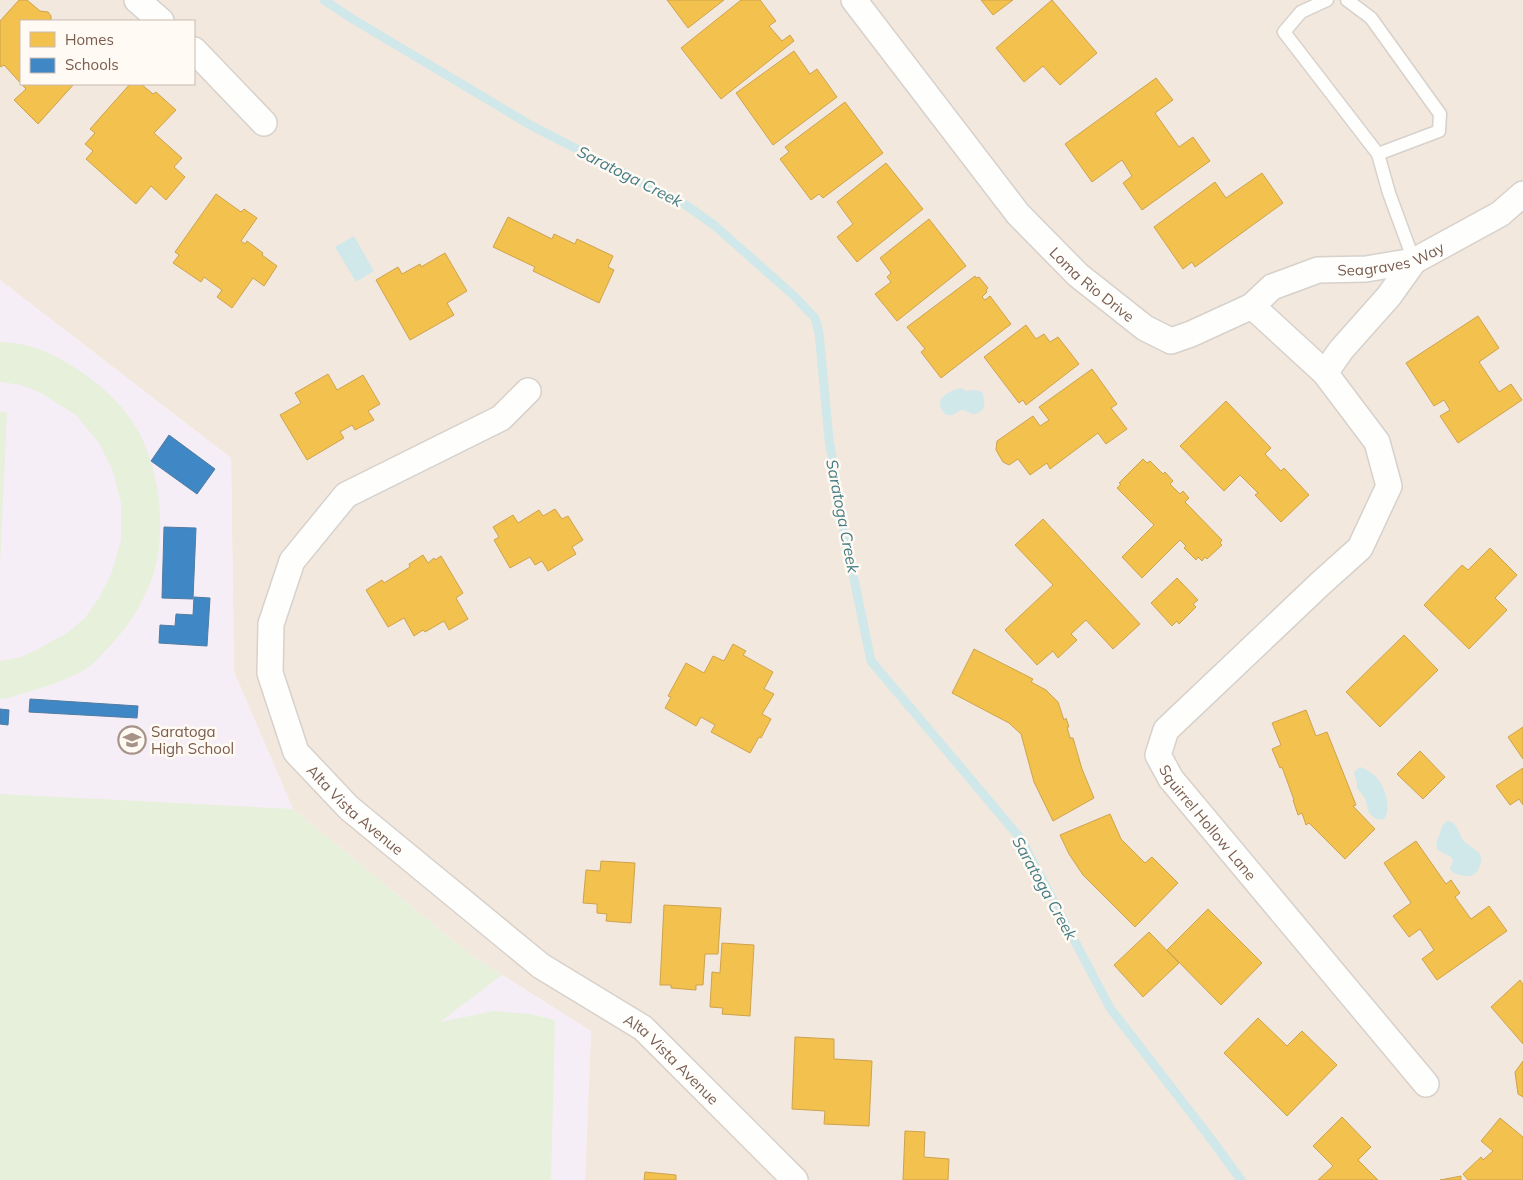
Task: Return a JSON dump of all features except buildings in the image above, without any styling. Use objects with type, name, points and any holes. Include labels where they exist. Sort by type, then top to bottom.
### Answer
[{"type":"street","points":[[137,0],[160,20]]},
{"type":"street","name":"Loma Rio Drive","points":[[854,0],[1018,214],[1078,275],[1145,328],[1171,341],[1191,334],[1252,306]]},
{"type":"street","points":[[195,51],[264,123]]},
{"type":"street","name":"Seagraves Way","points":[[1252,306],[1272,287],[1318,270],[1366,269],[1414,261],[1500,214],[1523,194]]},
{"type":"street","points":[[1252,306],[1325,373],[1341,350],[1389,296],[1414,261]]},
{"type":"street","name":"Squirrel Hollow Lane","points":[[1325,373],[1377,442],[1389,486],[1360,548],[1166,730],[1158,754],[1172,779],[1426,1084]]},
{"type":"street","name":"Alta Vista Avenue","points":[[528,391],[502,418],[346,495],[292,561],[270,624],[270,673],[296,752],[349,808],[541,966],[643,1028],[795,1180]]},
{"type":"lane","points":[[1327,0],[1301,12],[1284,32],[1378,154],[1389,193],[1414,261]]},
{"type":"lane","points":[[1347,0],[1371,18],[1440,114],[1439,131],[1378,154]]},
{"type":"shaded area","points":[[0,0],[1523,0],[1523,1180],[585,1180],[591,1031],[472,956],[293,809],[234,672],[231,458],[0,280]]},
{"type":"shaded area","name":"Saratoga High School","points":[[0,280],[231,458],[234,672],[293,809],[472,956],[591,1031],[585,1180],[0,1180]]},
{"type":"green space","points":[[0,342],[23,345],[44,351],[74,367],[105,390],[129,417],[143,440],[155,479],[159,499],[160,541],[152,578],[138,608],[113,643],[89,667],[71,677],[50,685],[0,699],[0,661],[21,657],[67,633],[85,618],[99,598],[112,572],[121,540],[121,503],[113,471],[99,443],[76,415],[41,393],[21,385],[0,382]]},
{"type":"green space","points":[[0,412],[7,412],[0,566]]},
{"type":"green space","name":"Saratoga High School","points":[[0,794],[293,809],[472,956],[502,975],[440,1022],[494,1011],[530,1014],[555,1020],[551,1180],[0,1180]]},
{"type":"water","points":[[354,236],[374,271],[356,282],[335,247]]},
{"type":"water","points":[[962,388],[965,391],[975,390],[982,392],[984,399],[983,409],[974,414],[963,410],[952,415],[945,414],[940,406],[942,398],[949,392]]},
{"type":"water","points":[[1360,767],[1374,774],[1383,787],[1388,805],[1386,816],[1383,820],[1376,819],[1369,813],[1365,798],[1357,788],[1354,774]]},
{"type":"water","points":[[1448,821],[1456,826],[1464,841],[1480,855],[1481,859],[1478,870],[1472,875],[1465,876],[1452,872],[1450,868],[1453,861],[1451,857],[1438,850],[1436,843],[1442,826]]},
{"type":"waterway","name":"Saratoga Creek","points":[[324,0],[532,126],[686,205],[714,225],[793,295],[815,318],[819,333],[829,439],[845,536],[871,661],[1021,839],[1110,1008],[1241,1180]]},
{"type":"place","name":"Saratoga High School","points":[[132,740]]}]
